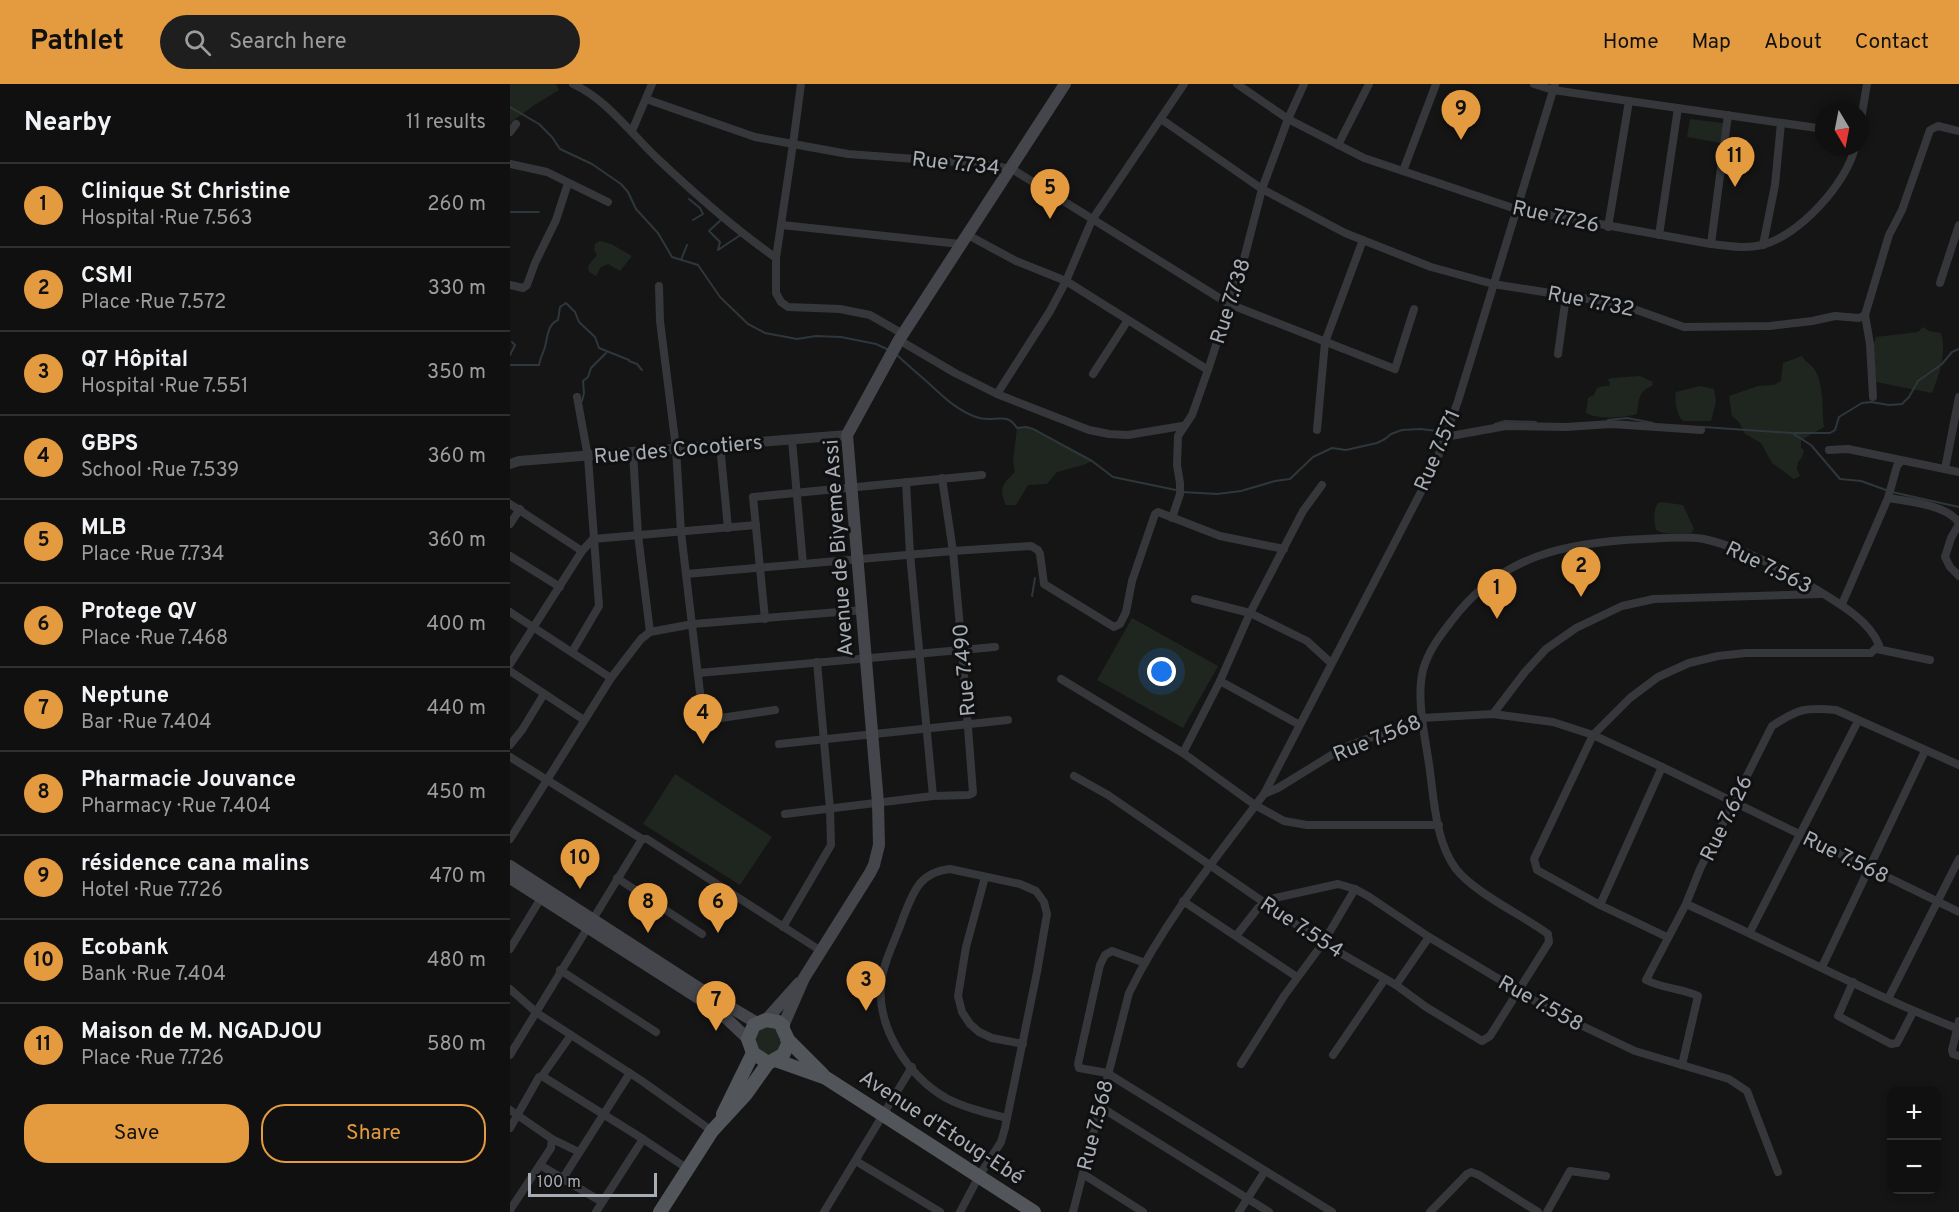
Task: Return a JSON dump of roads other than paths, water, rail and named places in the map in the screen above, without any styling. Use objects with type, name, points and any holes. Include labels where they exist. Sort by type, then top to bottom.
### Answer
[{"type":"main road","name":"Avenue de Biyeme Assi","points":[[762,1021],[804,978],[874,865],[879,844],[879,804],[846,435],[901,337],[1065,84]]},
{"type":"main road","points":[[510,866],[727,1019],[748,1040],[753,1053],[826,1078]]},
{"type":"main road","points":[[510,878],[708,994],[762,1021],[778,1022],[826,1078]]},
{"type":"main road","name":"Avenue de Biyeme Assi","points":[[785,1032],[804,978]]},
{"type":"main road","points":[[748,1040],[750,1032],[762,1021]]},
{"type":"main road","points":[[716,1126],[746,1094],[771,1061],[786,1052],[789,1042],[785,1032]]},
{"type":"main road","points":[[660,1212],[716,1126],[753,1053]]},
{"type":"main road","name":"Avenue d'Etoug-Ebé","points":[[826,1078],[1034,1212]]},
{"type":"street","points":[[573,84],[590,92],[658,159],[740,231],[776,258]]},
{"type":"street","points":[[632,131],[651,84]]},
{"type":"street","points":[[801,84],[776,258],[776,293],[781,302],[788,307],[840,309],[870,315],[955,373],[997,394],[1089,430],[1128,435],[1182,426]]},
{"type":"street","points":[[997,394],[1046,319],[1092,220],[1184,84]]},
{"type":"street","name":"Rue 7.726","points":[[1237,84],[1288,119],[1364,158],[1516,209],[1608,227],[1743,248],[1763,245],[1782,237],[1809,216],[1838,182],[1853,156]]},
{"type":"street","name":"Rue 7.738","points":[[1172,518],[1180,494],[1178,436],[1182,426],[1191,415],[1208,370],[1245,255],[1262,189],[1288,119],[1304,84]]},
{"type":"street","points":[[1338,145],[1369,84]]},
{"type":"street","points":[[1403,171],[1436,84]]},
{"type":"street","points":[[1534,84],[1629,101],[1815,128]]},
{"type":"street","points":[[1864,102],[1867,84]]},
{"type":"street","name":"Rue 7.571","points":[[1264,794],[1435,465],[1458,401],[1554,87]]},
{"type":"street","name":"Rue 7.734","points":[[646,99],[755,138],[848,154],[983,164],[1012,169],[1229,304],[1395,369],[1414,309]]},
{"type":"street","points":[[1608,227],[1629,101]]},
{"type":"street","points":[[1659,235],[1678,108]]},
{"type":"street","points":[[1711,244],[1728,115]]},
{"type":"street","name":"Rue 7.732","points":[[1161,120],[1262,189],[1346,233],[1431,267],[1493,284],[1620,304],[1684,327],[1770,326],[1835,316],[1858,318],[1865,315]]},
{"type":"street","points":[[1763,245],[1775,185],[1781,123]]},
{"type":"street","points":[[510,132],[516,124]]},
{"type":"street","points":[[1873,397],[1870,344],[1865,315],[1889,235],[1902,210],[1930,130],[1938,126],[1959,131]]},
{"type":"street","points":[[510,164],[547,172],[608,202]]},
{"type":"street","points":[[510,285],[523,288],[527,285],[556,220],[568,183]]},
{"type":"street","points":[[782,225],[963,239],[1066,280],[1208,370]]},
{"type":"street","points":[[1940,283],[1959,225]]},
{"type":"street","points":[[1317,430],[1325,342],[1363,240]]},
{"type":"street","points":[[659,286],[660,321],[676,448],[681,532],[702,718],[707,720],[775,710]]},
{"type":"street","points":[[1558,354],[1566,296]]},
{"type":"street","points":[[1093,374],[1128,320]]},
{"type":"street","points":[[572,652],[599,606],[588,456],[577,397]]},
{"type":"street","points":[[1945,469],[1959,397]]},
{"type":"street","points":[[1445,437],[1506,426],[1566,427],[1611,424],[1701,430]]},
{"type":"street","name":"Rue des Cocotiers","points":[[510,464],[519,461],[846,435]]},
{"type":"street","points":[[792,440],[803,564]]},
{"type":"street","points":[[720,445],[729,528]]},
{"type":"street","points":[[1829,450],[1848,449],[1959,472]]},
{"type":"street","points":[[633,453],[638,535],[650,632]]},
{"type":"street","points":[[1842,604],[1890,492],[1897,466],[1901,460]]},
{"type":"street","points":[[765,619],[753,497],[982,475]]},
{"type":"street","name":"Rue 7.490","points":[[785,814],[973,793],[963,649],[942,478]]},
{"type":"street","points":[[906,482],[910,554],[933,796]]},
{"type":"street","points":[[1184,753],[1220,681],[1250,613],[1303,511],[1323,485]]},
{"type":"street","points":[[1890,492],[1954,516],[1959,523],[1945,557],[1950,567],[1959,576]]},
{"type":"street","points":[[510,504],[582,551]]},
{"type":"street","points":[[510,524],[520,509]]},
{"type":"street","points":[[686,574],[952,550],[1031,546],[1040,554],[1044,584],[1114,627],[1120,624],[1126,612],[1132,581],[1155,514],[1161,513],[1220,536],[1284,549]]},
{"type":"street","points":[[510,664],[582,551],[593,539],[756,525]]},
{"type":"street","name":"Rue 7.563","points":[[1518,992],[1549,942],[1548,934],[1468,881],[1449,857],[1439,825],[1422,718],[1423,670],[1435,644],[1470,599],[1491,581],[1519,563],[1541,553],[1571,546],[1620,540],[1701,539],[1726,544],[1781,569],[1842,604],[1873,634],[1879,645],[1877,649]]},
{"type":"street","points":[[510,556],[560,587]]},
{"type":"street","points":[[1493,714],[1525,672],[1546,650],[1576,628],[1622,606],[1654,599],[1823,594]]},
{"type":"street","points":[[1195,598],[1250,613],[1307,641],[1331,663]]},
{"type":"street","points":[[510,839],[611,678],[641,639],[650,632],[693,624],[863,610]]},
{"type":"street","points":[[510,612],[611,678]]},
{"type":"street","points":[[698,673],[995,647]]},
{"type":"street","points":[[1667,937],[1600,905],[1537,870],[1534,860],[1593,735],[1630,698],[1658,677],[1689,663],[1718,656],[1746,653],[1871,653],[1877,649],[1930,660]]},
{"type":"street","points":[[783,927],[831,845],[817,662]]},
{"type":"street","points":[[510,671],[584,720]]},
{"type":"street","points":[[1061,679],[1184,753],[1255,805],[1284,821],[1307,825],[1439,825]]},
{"type":"street","points":[[1220,681],[1299,724]]},
{"type":"street","points":[[510,745],[544,694]]},
{"type":"street","name":"Rue 7.626","points":[[1682,1065],[1698,996],[1686,991],[1659,987],[1646,980],[1686,904],[1700,869],[1772,726],[1793,712],[1815,708],[1836,710],[1959,765]]},
{"type":"street","name":"Rue 7.568","points":[[1072,1212],[1129,993],[1184,901],[1264,794],[1278,788],[1343,748],[1422,718],[1493,714],[1553,722],[1593,735],[1735,801],[1959,912]]},
{"type":"street","points":[[779,744],[1008,720]]},
{"type":"street","points":[[1750,932],[1858,721]]},
{"type":"street","points":[[1822,967],[1924,751]]},
{"type":"street","points":[[510,757],[642,839],[647,839],[821,951]]},
{"type":"street","points":[[1600,905],[1662,767]]},
{"type":"street","name":"Rue 7.554","points":[[1074,776],[1108,795],[1323,943],[1396,985],[1478,1040],[1482,1041],[1490,1036],[1518,992]]},
{"type":"street","points":[[510,1055],[642,839]]},
{"type":"street","points":[[1888,999],[1959,859]]},
{"type":"street","points":[[960,1212],[1001,1142],[1007,1118],[1023,1044],[1047,914],[1044,902],[1036,891],[1020,884],[950,869],[930,873],[919,883],[883,972],[881,1003],[891,1037],[912,1067],[934,1090],[968,1108],[1007,1118]]},
{"type":"street","points":[[985,877],[966,947],[958,996],[962,1012],[970,1024],[980,1032],[992,1038],[1023,1044]]},
{"type":"street","points":[[617,878],[702,934]]},
{"type":"street","name":"Rue 7.558","points":[[1264,903],[1286,894],[1338,884],[1355,889],[1429,937],[1555,1013],[1635,1051],[1729,1079],[1747,1091],[1778,1172]]},
{"type":"street","points":[[1241,1064],[1297,977],[1323,943],[1355,889]]},
{"type":"street","points":[[510,949],[541,898]]},
{"type":"street","points":[[1184,901],[1297,977]]},
{"type":"street","points":[[1236,936],[1264,903]]},
{"type":"street","points":[[1686,904],[1750,932],[1912,1012],[1958,1025],[1952,1050],[1953,1054],[1959,1056]]},
{"type":"street","points":[[1396,985],[1429,937]]},
{"type":"street","points":[[1145,963],[1112,951],[1105,955],[1100,965],[1079,1068],[1107,1073],[1332,1212]]},
{"type":"street","points":[[560,970],[656,1032]]},
{"type":"street","points":[[1333,1055],[1385,979]]},
{"type":"street","points":[[1853,982],[1839,1016],[1891,1044],[1897,1043],[1912,1012]]},
{"type":"street","points":[[510,990],[537,1013],[716,1126]]},
{"type":"street","points":[[510,1128],[539,1077],[571,1035]]},
{"type":"street","points":[[824,1212],[912,1067]]},
{"type":"street","points":[[563,1178],[630,1073]]},
{"type":"street","points":[[542,1076],[688,1169]]},
{"type":"street","points":[[1099,1106],[1269,1212]]},
{"type":"street","points":[[510,1110],[552,1139],[579,1152]]},
{"type":"street","points":[[512,1204],[551,1148],[552,1139]]},
{"type":"street","points":[[596,1212],[644,1139]]},
{"type":"street","points":[[856,1161],[940,1212]]},
{"type":"street","points":[[540,1164],[602,1202]]},
{"type":"street","points":[[1239,1212],[1265,1171]]},
{"type":"street","points":[[1547,1212],[1570,1171],[1606,1176]]},
{"type":"street","points":[[1430,1212],[1467,1174],[1472,1172],[1538,1212]]},
{"type":"street","points":[[1083,1174],[1143,1212]]},
{"type":"waterway","points":[[510,107],[539,124],[560,149],[592,164],[621,184],[628,192],[636,209],[658,233],[672,257],[698,265],[720,297],[748,324],[765,333],[797,339],[816,336],[841,337],[876,344],[889,350]]},
{"type":"waterway","points":[[689,199],[700,208],[703,214],[693,220]]},
{"type":"waterway","points":[[510,212],[539,212]]},
{"type":"waterway","points":[[722,219],[709,231],[720,242],[718,250],[742,234]]},
{"type":"waterway","points":[[681,260],[687,245]]},
{"type":"waterway","points":[[510,365],[539,365],[549,329],[558,320],[560,307],[566,303],[575,312],[579,322],[595,337],[599,348],[629,360]]},
{"type":"waterway","points":[[510,355],[515,345],[512,342]]},
{"type":"waterway","points":[[1794,433],[1830,433],[1835,430],[1839,417],[1862,403],[1902,404],[1918,381],[1942,364],[1952,352],[1959,349]]},
{"type":"waterway","points":[[582,401],[583,381],[588,377],[591,368],[606,353]]},
{"type":"waterway","points":[[896,354],[948,401],[968,414],[982,419],[1004,418],[1017,428],[1033,429],[1092,461],[1113,477],[1176,490]]},
{"type":"waterway","points":[[629,361],[637,364],[642,370]]},
{"type":"waterway","points":[[1608,420],[1627,418],[1653,423]]},
{"type":"waterway","points":[[1495,424],[1505,421],[1536,422]]},
{"type":"waterway","points":[[1703,427],[1792,433],[1811,445],[1840,479],[1861,481],[1886,490]]},
{"type":"waterway","points":[[1182,492],[1217,494],[1241,491],[1290,479],[1313,457],[1332,448],[1346,450],[1377,443],[1402,430],[1421,429],[1445,432]]},
{"type":"waterway","points":[[1892,492],[1959,507]]},
{"type":"waterway","points":[[1032,596],[1035,578]]},
{"type":"place","name":"résidence cana malins","points":[[1461,140]]},
{"type":"place","name":"Maison de M. NGADJOU","points":[[1735,187]]},
{"type":"place","name":"MLB","points":[[1050,219]]},
{"type":"place","name":"CSMI","points":[[1581,597]]},
{"type":"place","name":"Clinique St Christine","points":[[1497,619]]},
{"type":"place","name":"GBPS","points":[[703,744]]},
{"type":"place","name":"Ecobank","points":[[580,889]]},
{"type":"place","name":"Pharmacie Jouvance","points":[[648,933]]},
{"type":"place","name":"Protege QV","points":[[718,933]]},
{"type":"place","name":"Q7 Hôpital","points":[[866,1011]]},
{"type":"place","name":"Neptune","points":[[716,1031]]}]
